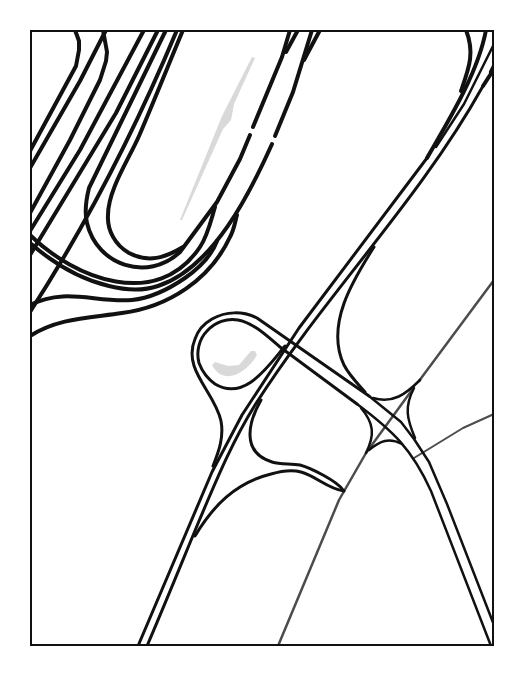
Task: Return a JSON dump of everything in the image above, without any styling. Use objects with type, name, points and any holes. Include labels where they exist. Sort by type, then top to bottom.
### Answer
[{"type":"highway","points":[[30,151],[76,66],[79,50],[75,30]]},
{"type":"highway","points":[[30,213],[92,98],[106,61],[104,30]]},
{"type":"highway","points":[[30,168],[80,81],[104,30]]},
{"type":"highway","points":[[30,231],[104,108],[144,30]]},
{"type":"highway","points":[[30,255],[96,147],[158,30]]},
{"type":"highway","points":[[166,30],[89,188],[85,211],[90,231],[100,248],[115,260],[133,267],[154,267],[174,258],[217,202],[250,135]]},
{"type":"highway","points":[[30,312],[75,239],[125,147],[150,95],[177,30]]},
{"type":"highway","points":[[183,30],[151,109],[113,192],[108,214],[108,226],[112,236],[125,250],[144,258],[162,258],[185,246]]},
{"type":"highway","points":[[253,127],[282,57],[290,30]]},
{"type":"highway","points":[[282,57],[298,30]]},
{"type":"highway","points":[[275,136],[293,92],[312,30]]},
{"type":"highway","points":[[301,66],[320,30]]},
{"type":"highway","points":[[456,104],[470,69],[471,59],[466,30]]},
{"type":"highway","points":[[427,158],[476,65],[486,30]]},
{"type":"highway","points":[[483,86],[494,69]]},
{"type":"highway","points":[[30,243],[50,259],[74,274],[88,280],[116,288],[144,289],[158,286],[170,281],[193,266],[219,237],[238,211],[272,144]]},
{"type":"highway","points":[[30,235],[53,255],[77,270],[101,279],[128,283],[143,282],[167,276],[183,265],[201,246],[217,202]]},
{"type":"highway","points":[[30,336],[62,321],[146,309],[181,293],[201,277],[218,257],[230,237],[238,211]]},
{"type":"highway","points":[[30,305],[42,300],[63,296],[133,300],[156,294],[177,283],[197,269],[214,249],[219,237]]},
{"type":"main road","points":[[202,494],[234,429],[273,363],[427,158],[464,104],[494,44]]},
{"type":"main road","points":[[147,646],[235,439],[280,369],[390,224],[459,128],[494,64]]},
{"type":"main road","points":[[390,224],[351,287],[343,308],[339,330],[339,347],[343,363],[352,377],[369,396],[381,400],[395,399],[420,380]]},
{"type":"main road","points":[[138,646],[202,494],[220,446],[222,427],[217,409],[195,369],[192,352],[194,342],[198,332],[212,319],[220,315],[234,313],[254,316],[369,396],[394,415],[404,426],[424,452],[438,482],[494,625]]},
{"type":"main road","points":[[273,363],[249,384],[238,388],[224,388],[204,374],[199,361],[199,346],[207,331],[217,323],[232,320],[245,322],[386,426],[406,446],[431,491],[491,646]]},
{"type":"main road","points":[[280,369],[262,398],[251,422],[250,436],[254,447],[260,455],[268,460],[307,467],[337,483],[344,491]]},
{"type":"main road","points":[[414,388],[408,403],[407,416],[418,444]]},
{"type":"main road","points":[[357,404],[366,414],[372,426],[372,438],[366,453]]},
{"type":"main road","points":[[366,453],[377,444],[386,440],[394,440],[406,446]]},
{"type":"main road","points":[[185,555],[200,527],[214,508],[233,491],[254,479],[295,470],[335,489],[344,491]]},
{"type":"street","points":[[278,646],[326,528],[344,491],[366,453],[494,280]]},
{"type":"street","points":[[414,458],[463,428],[494,414]]},
{"type":"shaded area","points":[[252,57],[255,58],[234,104],[231,120],[223,129],[182,220],[180,220],[222,116]]},
{"type":"shaded area","points":[[251,351],[255,351],[257,355],[248,367],[236,375],[223,375],[217,372],[212,365],[215,362],[228,366],[239,365]]}]
